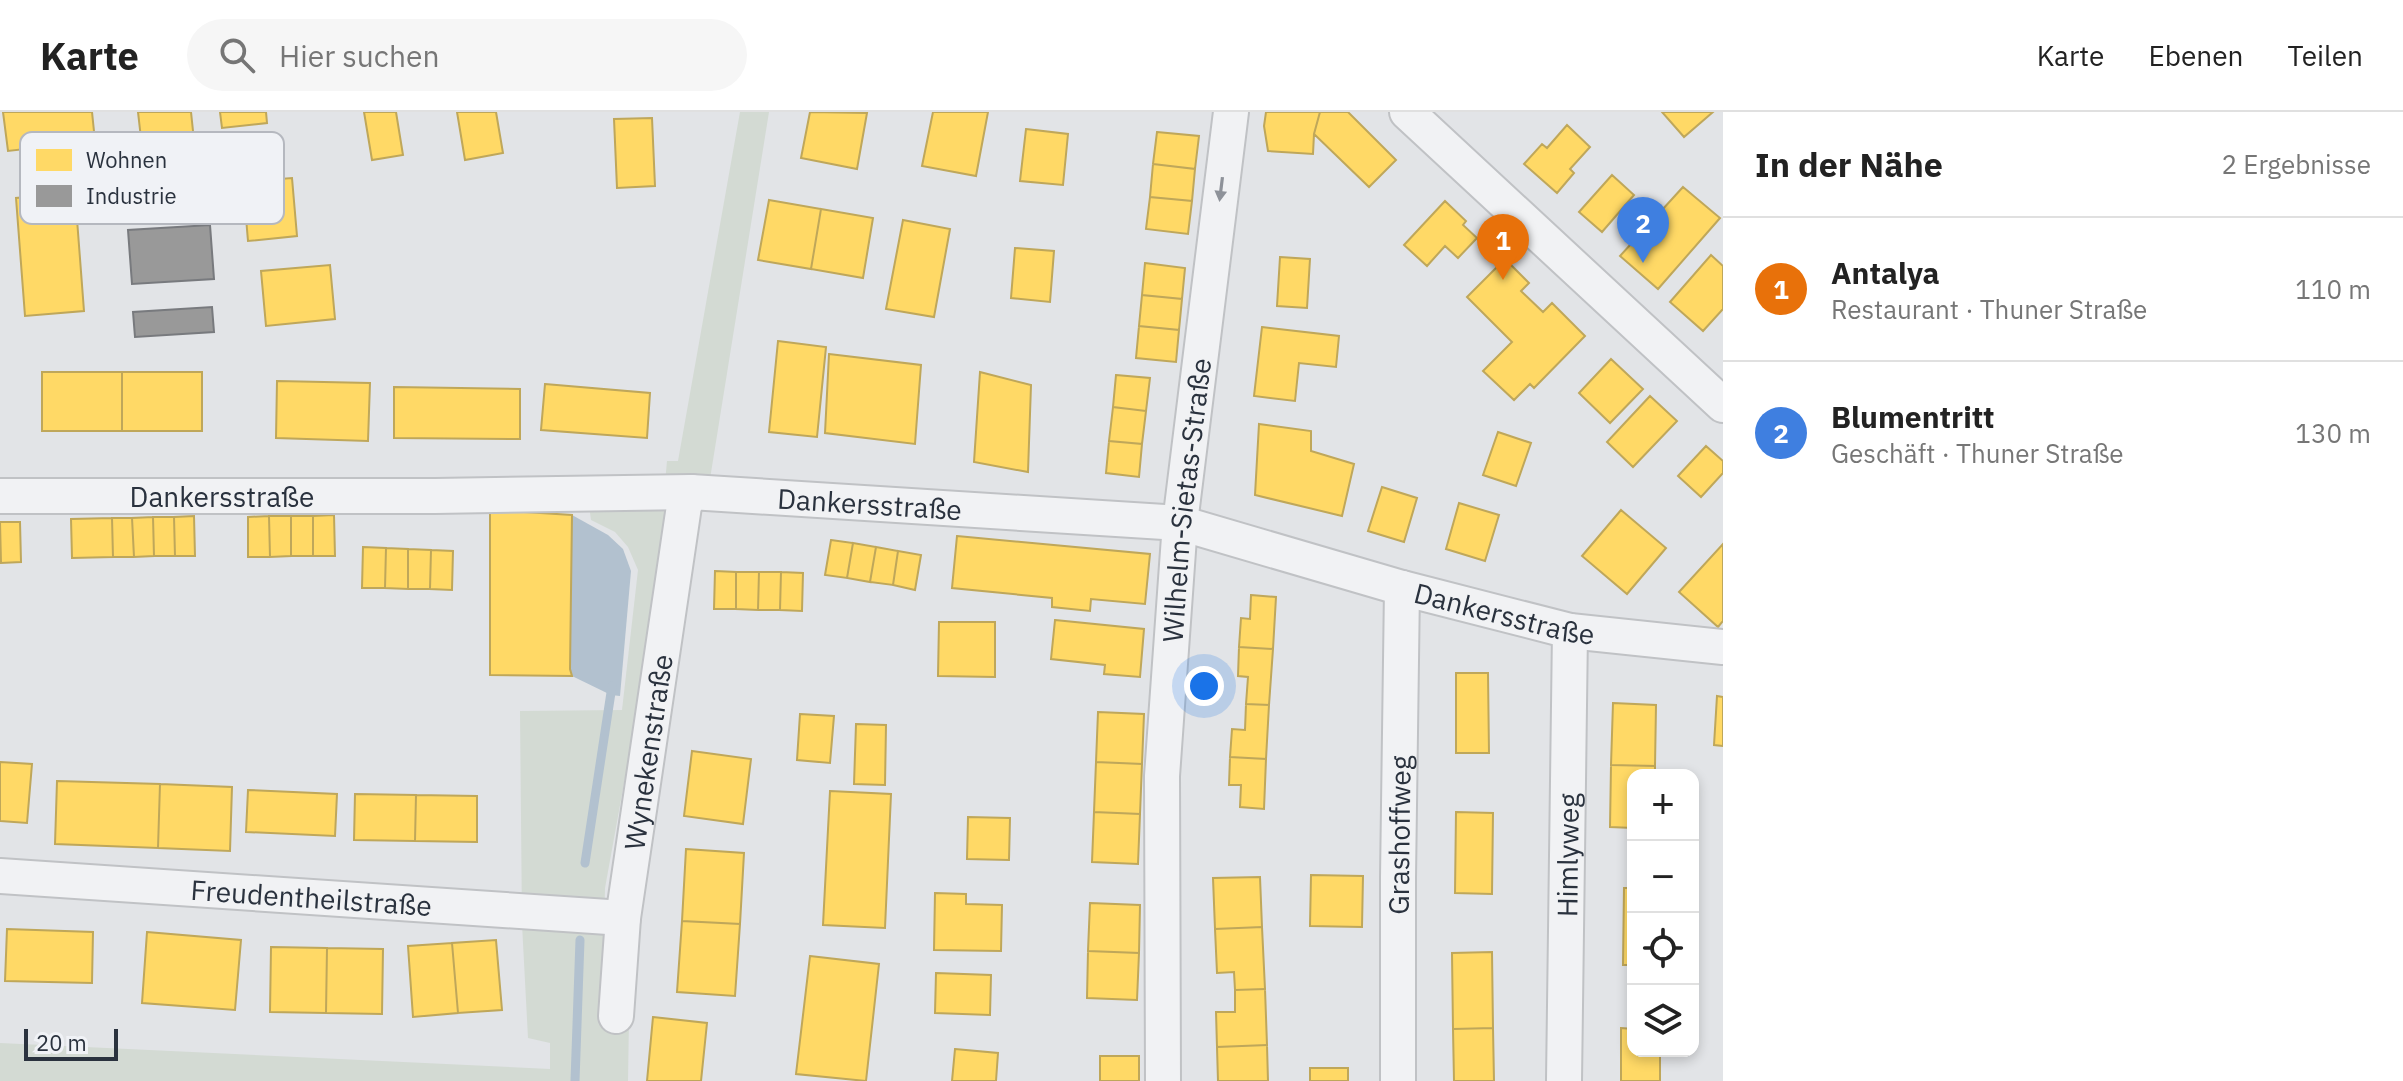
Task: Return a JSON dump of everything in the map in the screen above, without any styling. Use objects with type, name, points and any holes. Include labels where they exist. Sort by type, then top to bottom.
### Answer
[{"type":"street","name":"Wilhelm-Sietas-Straße","points":[[1163,1081],[1162,776],[1180,523],[1231,112]]},
{"type":"street","points":[[1407,112],[1723,405]]},
{"type":"street","name":"Dankersstraße","points":[[0,496],[435,496],[691,492],[1180,523],[1402,588],[1570,631],[1723,647]]},
{"type":"street","name":"Wynekenstraße","points":[[616,1016],[623,918],[684,506],[691,492]]},
{"type":"street","name":"Grashoffweg","points":[[1398,1081],[1402,588]]},
{"type":"street","name":"Himlyweg","points":[[1564,1081],[1570,631]]},
{"type":"street","name":"Freudentheilstraße","points":[[0,876],[623,918]]},
{"type":"shaded area","points":[[740,112],[769,112],[710,479],[669,535],[605,888],[602,1012],[629,1019],[628,1081],[0,1081],[0,1043],[550,1069],[550,1043],[528,1038],[522,924],[520,711],[622,710],[638,570],[628,547],[615,532],[591,520],[589,505],[663,505],[667,461],[678,461]]},
{"type":"water","points":[[572,515],[608,535],[623,549],[631,571],[620,696],[611,695],[572,676],[570,669]]},
{"type":"building: Wohnen","points":[[3,112],[92,112],[94,132],[20,132],[20,150],[8,151]]},
{"type":"building: Wohnen","points":[[138,112],[191,112],[193,132],[140,132]]},
{"type":"building: Wohnen","points":[[220,112],[266,112],[267,123],[222,128]]},
{"type":"building: Wohnen","points":[[364,112],[396,112],[403,155],[372,160]]},
{"type":"building: Wohnen","points":[[457,112],[496,112],[503,153],[465,160]]},
{"type":"building: Wohnen","points":[[810,112],[867,113],[857,169],[801,158]]},
{"type":"building: Wohnen","points":[[933,112],[988,112],[976,176],[922,166]]},
{"type":"building: Wohnen","points":[[1266,112],[1320,112],[1313,154],[1268,151],[1264,126]]},
{"type":"building: Wohnen","points":[[1320,112],[1348,112],[1396,160],[1369,187],[1314,134]]},
{"type":"building: Wohnen","points":[[1662,112],[1713,112],[1684,137]]},
{"type":"building: Wohnen","points":[[652,118],[655,186],[617,188],[614,119]]},
{"type":"building: Wohnen","points":[[1567,125],[1590,147],[1570,169],[1574,173],[1557,193],[1524,164],[1542,144],[1547,148]]},
{"type":"building: Wohnen","points":[[1026,129],[1068,134],[1063,185],[1020,181]]},
{"type":"building: Wohnen","points":[[1157,132],[1199,136],[1195,169],[1153,164]]},
{"type":"building: Wohnen","points":[[1153,164],[1195,169],[1192,201],[1150,197]]},
{"type":"building: Wohnen","points":[[1612,175],[1634,195],[1602,232],[1579,212]]},
{"type":"building: Wohnen","points":[[292,178],[297,236],[248,241],[247,224],[284,224],[284,179]]},
{"type":"building: Wohnen","points":[[1683,187],[1720,218],[1658,289],[1620,256]]},
{"type":"building: Wohnen","points":[[1150,197],[1192,201],[1188,234],[1146,229]]},
{"type":"building: Wohnen","points":[[16,198],[20,198],[20,224],[77,224],[84,311],[25,316]]},
{"type":"building: Wohnen","points":[[769,200],[821,209],[811,269],[758,260]]},
{"type":"building: Wohnen","points":[[1445,201],[1466,221],[1463,225],[1477,238],[1458,258],[1445,246],[1427,266],[1404,245]]},
{"type":"building: Wohnen","points":[[821,209],[873,218],[863,278],[811,269]]},
{"type":"building: Wohnen","points":[[903,220],[950,229],[934,317],[886,309]]},
{"type":"building: Wohnen","points":[[1015,248],[1054,251],[1050,302],[1011,298]]},
{"type":"building: Wohnen","points":[[1711,255],[1723,266],[1723,309],[1703,331],[1670,302]]},
{"type":"building: Wohnen","points":[[1280,257],[1310,259],[1307,308],[1277,306]]},
{"type":"building: Wohnen","points":[[1505,259],[1529,283],[1521,291],[1543,312],[1552,303],[1585,336],[1534,388],[1530,384],[1514,400],[1483,371],[1512,342],[1467,297]]},
{"type":"building: Wohnen","points":[[1145,263],[1185,268],[1182,299],[1142,295]]},
{"type":"building: Wohnen","points":[[330,265],[335,319],[266,326],[261,271]]},
{"type":"building: Wohnen","points":[[1142,295],[1182,299],[1179,330],[1139,326]]},
{"type":"building: Wohnen","points":[[1139,326],[1179,330],[1176,362],[1136,358]]},
{"type":"building: Wohnen","points":[[1262,327],[1339,336],[1336,367],[1299,363],[1295,401],[1254,396]]},
{"type":"building: Wohnen","points":[[778,341],[826,347],[817,437],[769,432]]},
{"type":"building: Wohnen","points":[[829,354],[921,365],[915,444],[825,433]]},
{"type":"building: Wohnen","points":[[1611,359],[1643,389],[1610,423],[1579,393]]},
{"type":"building: Wohnen","points":[[42,372],[122,372],[122,431],[42,431]]},
{"type":"building: Wohnen","points":[[122,372],[202,372],[202,431],[122,431]]},
{"type":"building: Wohnen","points":[[980,372],[1031,385],[1028,472],[974,462]]},
{"type":"building: Wohnen","points":[[1116,375],[1150,378],[1146,411],[1113,407]]},
{"type":"building: Wohnen","points":[[277,381],[370,383],[368,441],[276,438]]},
{"type":"building: Wohnen","points":[[545,384],[650,393],[647,438],[541,430]]},
{"type":"building: Wohnen","points":[[394,387],[520,389],[520,439],[394,438]]},
{"type":"building: Wohnen","points":[[1650,396],[1677,421],[1633,467],[1607,442]]},
{"type":"building: Wohnen","points":[[1113,407],[1146,411],[1142,444],[1109,441]]},
{"type":"building: Wohnen","points":[[1259,424],[1311,431],[1311,451],[1354,464],[1342,516],[1255,495]]},
{"type":"building: Wohnen","points":[[1498,432],[1531,443],[1516,486],[1483,475]]},
{"type":"building: Wohnen","points":[[1109,441],[1142,444],[1139,477],[1106,473]]},
{"type":"building: Wohnen","points":[[1706,446],[1723,461],[1723,473],[1701,497],[1678,476]]},
{"type":"building: Wohnen","points":[[1382,487],[1417,498],[1404,542],[1368,531]]},
{"type":"building: Wohnen","points":[[1459,503],[1499,515],[1485,561],[1446,549]]},
{"type":"building: Wohnen","points":[[490,510],[572,515],[572,676],[490,675]]},
{"type":"building: Wohnen","points":[[1621,510],[1666,548],[1627,594],[1582,556]]},
{"type":"building: Wohnen","points":[[334,515],[335,556],[313,556],[313,516]]},
{"type":"building: Wohnen","points":[[194,516],[195,556],[175,556],[174,517]]},
{"type":"building: Wohnen","points":[[269,516],[270,557],[248,557],[248,517]]},
{"type":"building: Wohnen","points":[[269,516],[291,516],[291,556],[270,557]]},
{"type":"building: Wohnen","points":[[291,516],[313,516],[313,556],[291,556]]},
{"type":"building: Wohnen","points":[[153,517],[154,556],[134,557],[132,518]]},
{"type":"building: Wohnen","points":[[153,517],[174,517],[175,556],[154,556]]},
{"type":"building: Wohnen","points":[[112,518],[113,557],[72,558],[71,519]]},
{"type":"building: Wohnen","points":[[112,518],[132,518],[134,557],[113,557]]},
{"type":"building: Wohnen","points":[[0,522],[20,522],[21,562],[1,563]]},
{"type":"building: Wohnen","points":[[957,536],[1150,554],[1145,604],[1091,599],[1090,611],[1052,607],[1052,598],[952,588]]},
{"type":"building: Wohnen","points":[[831,540],[853,543],[847,578],[825,575]]},
{"type":"building: Wohnen","points":[[853,543],[876,547],[870,582],[847,578]]},
{"type":"building: Wohnen","points":[[1723,544],[1723,621],[1718,627],[1679,592]]},
{"type":"building: Wohnen","points":[[363,547],[386,548],[385,588],[362,588]]},
{"type":"building: Wohnen","points":[[876,547],[898,551],[893,585],[870,582]]},
{"type":"building: Wohnen","points":[[386,548],[408,549],[408,589],[385,588]]},
{"type":"building: Wohnen","points":[[408,549],[431,550],[430,589],[408,589]]},
{"type":"building: Wohnen","points":[[431,550],[453,551],[452,590],[430,589]]},
{"type":"building: Wohnen","points":[[898,551],[921,555],[915,590],[893,585]]},
{"type":"building: Wohnen","points":[[715,571],[736,572],[736,609],[714,609]]},
{"type":"building: Wohnen","points":[[736,572],[759,572],[758,610],[736,609]]},
{"type":"building: Wohnen","points":[[759,572],[781,572],[780,610],[758,610]]},
{"type":"building: Wohnen","points":[[781,572],[803,573],[802,611],[780,610]]},
{"type":"building: Wohnen","points":[[1251,595],[1276,597],[1273,649],[1239,647],[1241,618],[1250,619]]},
{"type":"building: Wohnen","points":[[1055,620],[1144,629],[1140,677],[1104,674],[1105,665],[1051,659]]},
{"type":"building: Wohnen","points":[[939,622],[995,622],[995,677],[938,676]]},
{"type":"building: Wohnen","points":[[1239,647],[1273,649],[1269,705],[1246,704],[1248,677],[1238,676]]},
{"type":"building: Wohnen","points":[[1456,673],[1488,673],[1489,753],[1456,753]]},
{"type":"building: Wohnen","points":[[1717,696],[1723,697],[1723,746],[1714,745]]},
{"type":"building: Wohnen","points":[[1613,703],[1656,705],[1655,766],[1611,765]]},
{"type":"building: Wohnen","points":[[1246,704],[1269,705],[1266,759],[1230,757],[1232,729],[1245,730]]},
{"type":"building: Wohnen","points":[[1098,712],[1144,714],[1142,764],[1096,762]]},
{"type":"building: Wohnen","points":[[800,714],[834,716],[830,763],[797,760]]},
{"type":"building: Wohnen","points":[[856,724],[886,725],[885,785],[854,784]]},
{"type":"building: Wohnen","points":[[692,751],[751,759],[743,824],[684,816]]},
{"type":"building: Wohnen","points":[[1230,757],[1266,759],[1264,809],[1240,807],[1241,785],[1229,785]]},
{"type":"building: Wohnen","points":[[0,762],[32,764],[27,823],[0,821]]},
{"type":"building: Wohnen","points":[[1096,762],[1142,764],[1140,814],[1094,812]]},
{"type":"building: Wohnen","points":[[1611,765],[1655,766],[1655,769],[1627,769],[1627,828],[1610,827]]},
{"type":"building: Wohnen","points":[[57,781],[160,784],[158,848],[55,844]]},
{"type":"building: Wohnen","points":[[160,784],[232,787],[230,851],[158,848]]},
{"type":"building: Wohnen","points":[[248,790],[337,794],[335,836],[246,832]]},
{"type":"building: Wohnen","points":[[830,791],[891,794],[885,928],[823,925]]},
{"type":"building: Wohnen","points":[[355,794],[416,795],[415,841],[354,840]]},
{"type":"building: Wohnen","points":[[416,795],[477,796],[477,842],[415,841]]},
{"type":"building: Wohnen","points":[[1094,812],[1140,814],[1138,864],[1092,862]]},
{"type":"building: Wohnen","points":[[1456,812],[1493,813],[1492,894],[1455,893]]},
{"type":"building: Wohnen","points":[[968,817],[1010,818],[1009,860],[967,859]]},
{"type":"building: Wohnen","points":[[686,849],[744,853],[740,924],[682,921]]},
{"type":"building: Wohnen","points":[[1311,875],[1363,876],[1362,927],[1310,926]]},
{"type":"building: Wohnen","points":[[1260,877],[1262,927],[1215,929],[1213,878]]},
{"type":"building: Wohnen","points":[[1624,888],[1627,888],[1627,965],[1623,965]]},
{"type":"building: Wohnen","points":[[935,893],[966,894],[966,904],[1002,905],[1001,951],[934,950]]},
{"type":"building: Wohnen","points":[[1090,903],[1140,905],[1139,953],[1088,951]]},
{"type":"building: Wohnen","points":[[682,921],[740,924],[735,996],[677,992]]},
{"type":"building: Wohnen","points":[[1262,927],[1265,989],[1235,990],[1234,972],[1217,973],[1215,929]]},
{"type":"building: Wohnen","points":[[7,929],[93,932],[92,983],[5,981]]},
{"type":"building: Wohnen","points":[[147,932],[241,940],[235,1010],[142,1003]]},
{"type":"building: Wohnen","points":[[496,940],[502,1010],[458,1013],[452,943]]},
{"type":"building: Wohnen","points":[[452,943],[458,1013],[413,1017],[408,946]]},
{"type":"building: Wohnen","points":[[271,947],[327,948],[326,1013],[270,1012]]},
{"type":"building: Wohnen","points":[[327,948],[383,949],[382,1014],[326,1013]]},
{"type":"building: Wohnen","points":[[1088,951],[1139,953],[1137,1000],[1087,998]]},
{"type":"building: Wohnen","points":[[1492,952],[1493,1028],[1453,1029],[1452,953]]},
{"type":"building: Wohnen","points":[[810,956],[879,964],[866,1081],[796,1074]]},
{"type":"building: Wohnen","points":[[936,973],[991,975],[990,1015],[935,1013]]},
{"type":"building: Wohnen","points":[[1265,989],[1267,1045],[1217,1047],[1216,1012],[1235,1012],[1235,990]]},
{"type":"building: Wohnen","points":[[653,1017],[707,1023],[701,1081],[647,1081]]},
{"type":"building: Wohnen","points":[[1493,1028],[1494,1081],[1454,1081],[1453,1029]]},
{"type":"building: Wohnen","points":[[1621,1028],[1627,1028],[1627,1057],[1660,1057],[1660,1081],[1621,1081]]},
{"type":"building: Wohnen","points":[[1267,1045],[1268,1081],[1218,1081],[1217,1047]]},
{"type":"building: Wohnen","points":[[955,1049],[998,1053],[996,1081],[952,1081]]},
{"type":"building: Wohnen","points":[[1100,1056],[1139,1056],[1139,1081],[1100,1081]]},
{"type":"building: Wohnen","points":[[1310,1068],[1348,1068],[1348,1081],[1310,1081]]},
{"type":"building: Industrie","points":[[210,225],[214,279],[132,284],[128,230]]},
{"type":"building: Industrie","points":[[212,307],[214,332],[135,337],[133,312]]},
{"type":"waterway","points":[[585,863],[612,686]]},
{"type":"waterway","points":[[575,1081],[580,940]]},
{"type":"place","name":"Blumentritt","points":[[1643,263]]},
{"type":"place","name":"Antalya","points":[[1503,280]]}]
